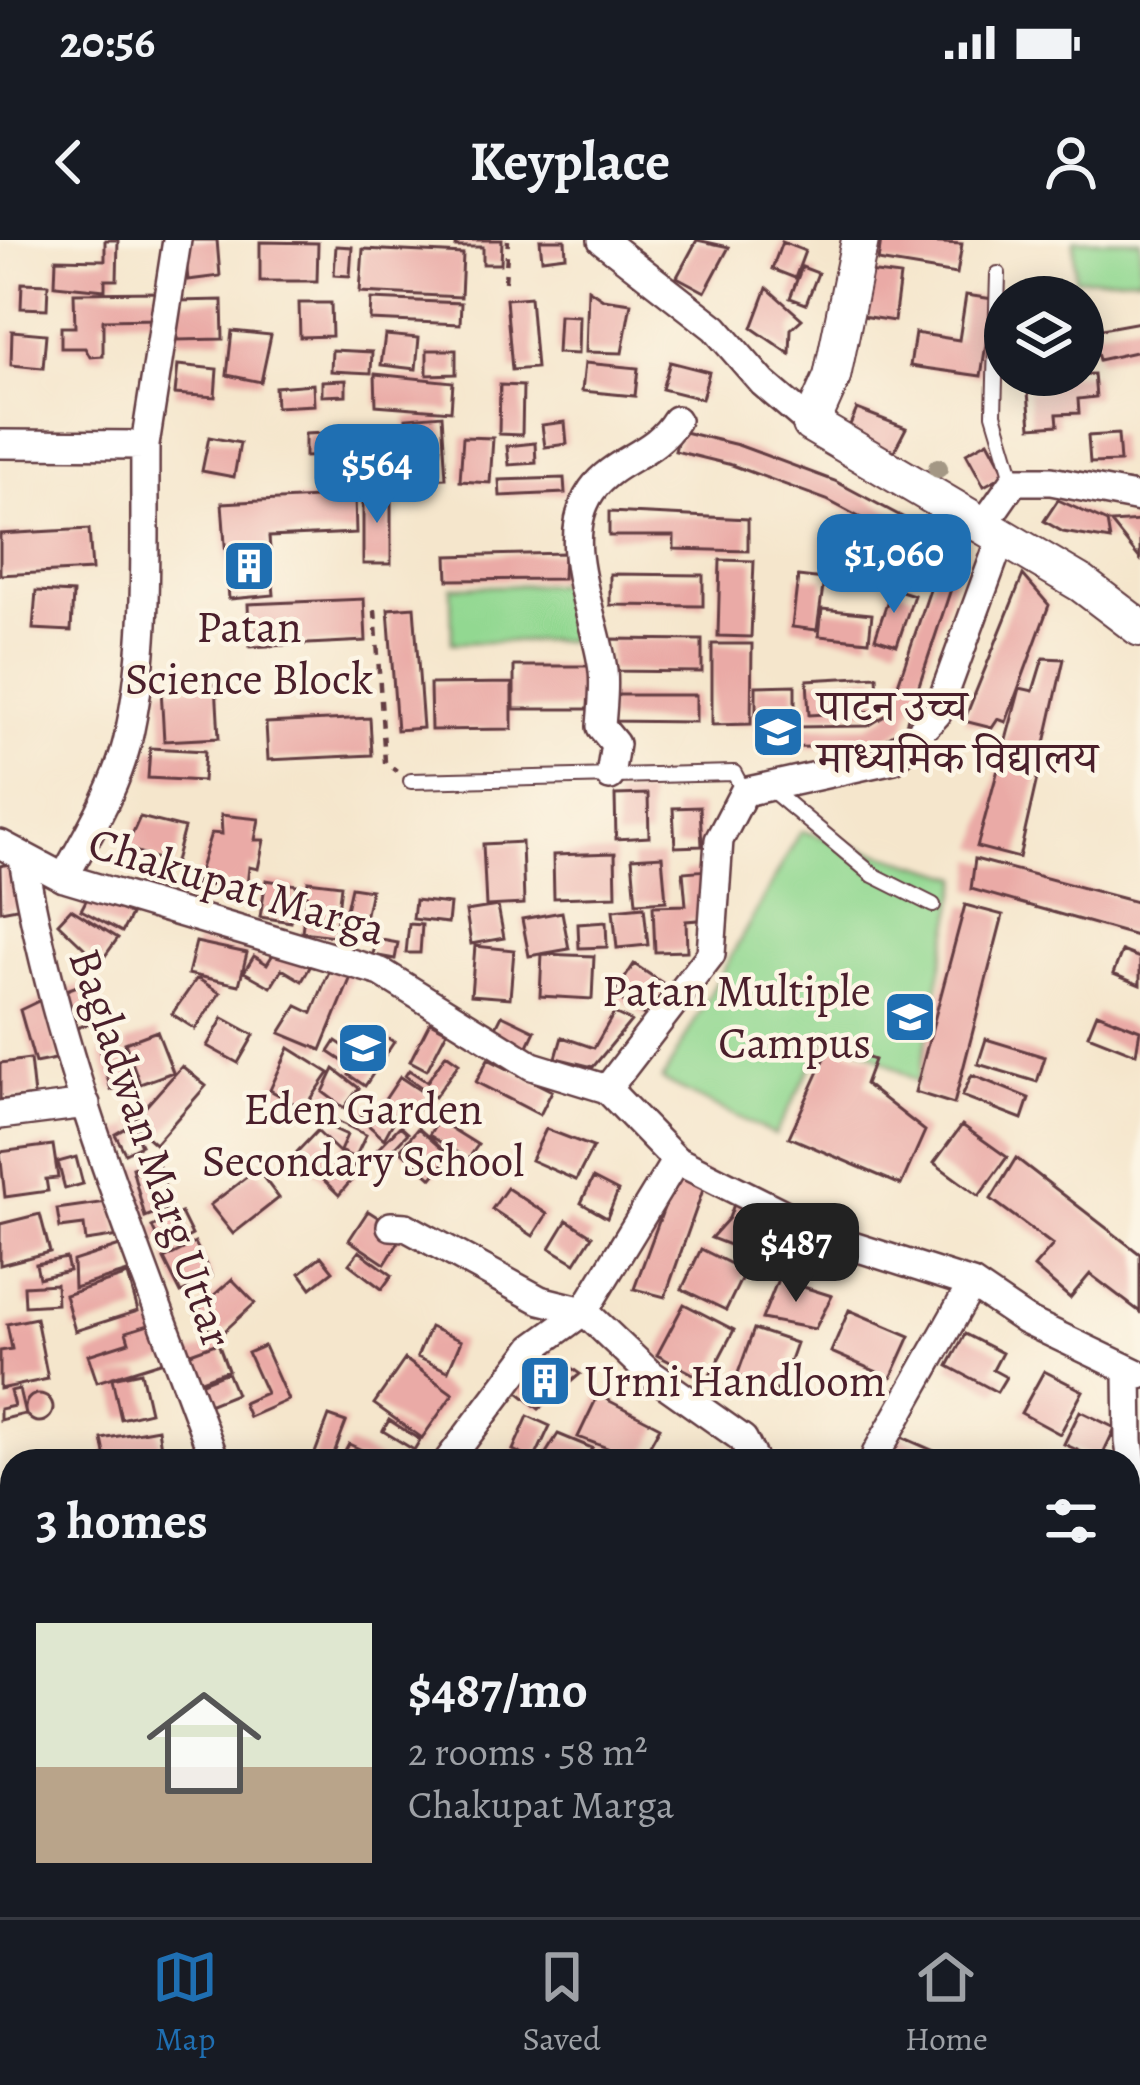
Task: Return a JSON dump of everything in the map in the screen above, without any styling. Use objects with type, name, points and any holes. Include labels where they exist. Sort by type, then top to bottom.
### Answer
[{"type":"street","points":[[64,878],[107,797],[127,743],[144,604],[145,445],[177,240]]},
{"type":"street","points":[[602,240],[715,328],[763,383],[811,424],[1082,584],[1140,628]]},
{"type":"street","points":[[811,424],[832,377],[860,240]]},
{"type":"street","points":[[610,776],[615,744],[601,727],[603,672],[584,598],[582,514],[609,471],[658,444],[676,420]]},
{"type":"street","points":[[0,444],[145,445]]},
{"type":"street","points":[[607,1089],[711,954],[718,840],[756,789],[894,759],[937,714],[992,533],[1014,481],[1051,481],[1107,496],[1140,498]]},
{"type":"street","name":"Chakupat Marga","points":[[12,852],[64,878],[381,972],[532,1066],[607,1089],[676,1160],[840,1242],[910,1260],[972,1284],[1025,1320],[1134,1374]]},
{"type":"street","name":"Bagladwan Marg Uttar","points":[[12,852],[86,1104],[211,1449]]},
{"type":"street","points":[[0,1115],[86,1104]]},
{"type":"street","points":[[457,1449],[533,1348],[584,1311],[676,1160]]},
{"type":"street","points":[[391,1226],[406,1227],[540,1300],[584,1311],[648,1372],[743,1439],[748,1449]]},
{"type":"street","points":[[879,1449],[972,1284]]},
{"type":"street","points":[[1134,1374],[1135,1449]]},
{"type":"lane","points":[[998,274],[994,414],[1014,481]]},
{"type":"lane","points":[[411,782],[734,773],[874,875],[933,905]]},
{"type":"path","points":[[505,282],[508,240]]},
{"type":"path","points":[[375,610],[385,762],[411,782]]},
{"type":"green space","points":[[1074,240],[1140,240],[1140,277],[1075,276]]},
{"type":"green space","points":[[570,584],[571,640],[452,643],[451,587]]},
{"type":"green space","points":[[801,831],[960,877],[918,1082],[831,1029],[775,1135],[662,1080]]},
{"type":"building","points":[[105,240],[118,240],[117,280],[105,280],[105,290],[55,285],[56,259],[105,260]]},
{"type":"building","points":[[184,240],[217,240],[220,276],[188,280]]},
{"type":"building","points":[[457,240],[502,240],[501,264],[483,264],[483,247],[456,247]]},
{"type":"building","points":[[540,240],[565,240],[566,256],[542,259]]},
{"type":"building","points":[[697,240],[729,247],[705,292],[677,277]]},
{"type":"building","points":[[881,240],[962,244],[957,274],[878,261]]},
{"type":"building","points":[[260,242],[318,243],[317,281],[260,281]]},
{"type":"building","points":[[782,242],[805,251],[795,278],[772,269]]},
{"type":"building","points":[[336,246],[352,247],[350,276],[334,275]]},
{"type":"building","points":[[363,249],[463,254],[461,297],[360,292]]},
{"type":"building","points":[[802,267],[818,273],[806,304],[790,298]]},
{"type":"building","points":[[868,272],[900,276],[894,321],[862,316]]},
{"type":"building","points":[[22,283],[48,284],[47,309],[21,308]]},
{"type":"building","points":[[767,288],[802,319],[791,329],[790,354],[752,328]]},
{"type":"building","points":[[588,289],[603,299],[631,303],[622,353],[586,352]]},
{"type":"building","points":[[159,292],[159,319],[103,320],[103,356],[90,357],[85,348],[61,348],[61,327],[75,327],[74,293]]},
{"type":"building","points":[[966,295],[984,298],[981,376],[910,366],[915,333],[959,340]]},
{"type":"building","points":[[530,297],[536,368],[512,370],[506,299]]},
{"type":"building","points":[[371,299],[461,303],[460,324],[370,320]]},
{"type":"building","points":[[222,300],[223,339],[177,340],[177,301]]},
{"type":"building","points":[[299,303],[331,303],[332,336],[300,337]]},
{"type":"building","points":[[559,315],[579,316],[578,354],[557,353]]},
{"type":"building","points":[[1140,322],[1140,351],[1104,359],[1104,329]]},
{"type":"building","points":[[12,331],[46,334],[43,368],[11,365]]},
{"type":"building","points":[[232,331],[271,335],[261,382],[227,375]]},
{"type":"building","points":[[385,335],[419,338],[416,369],[381,365]]},
{"type":"building","points":[[332,350],[372,352],[371,373],[331,371]]},
{"type":"building","points":[[427,350],[456,350],[456,374],[427,375]]},
{"type":"building","points":[[670,362],[709,372],[702,399],[662,389]]},
{"type":"building","points":[[585,363],[638,368],[635,396],[582,391]]},
{"type":"building","points":[[178,365],[217,369],[215,397],[175,394]]},
{"type":"building","points":[[375,374],[453,382],[451,411],[376,405]]},
{"type":"building","points":[[346,380],[346,395],[322,396],[322,381]]},
{"type":"building","points":[[313,384],[314,405],[276,407],[275,387]]},
{"type":"building","points":[[500,385],[523,386],[522,435],[499,434]]},
{"type":"building","points":[[1028,396],[1096,396],[1078,399],[1079,413],[1057,414],[1058,425],[1031,427]]},
{"type":"building","points":[[857,409],[906,428],[892,455],[846,434]]},
{"type":"building","points":[[442,415],[446,478],[409,479],[406,418]]},
{"type":"building","points":[[565,422],[567,444],[545,447],[542,425]]},
{"type":"building","points":[[680,431],[738,445],[835,481],[964,550],[905,727],[874,746],[756,748],[756,686],[795,685],[795,727],[868,726],[888,714],[940,560],[827,500],[732,465],[675,451]]},
{"type":"building","points":[[325,433],[325,456],[305,457],[305,434]]},
{"type":"building","points":[[1118,434],[1120,462],[1090,463],[1088,436]]},
{"type":"building","points":[[209,437],[240,443],[234,477],[202,471]]},
{"type":"building","points":[[463,437],[493,438],[490,483],[460,481]]},
{"type":"building","points":[[988,441],[1006,474],[984,486],[966,453]]},
{"type":"building","points":[[535,443],[536,463],[509,465],[507,446]]},
{"type":"building","points":[[336,465],[361,466],[360,489],[336,489]]},
{"type":"building","points":[[564,478],[565,493],[500,496],[499,480]]},
{"type":"building","points":[[363,489],[391,489],[391,564],[363,564]]},
{"type":"building","name":"Patan Science Block","points":[[355,496],[356,533],[269,537],[274,595],[229,599],[222,503]]},
{"type":"building","points":[[1058,500],[1107,522],[1110,540],[1063,532],[1044,521]]},
{"type":"building","points":[[609,512],[748,519],[748,551],[674,549],[674,536],[609,536]]},
{"type":"building","points":[[1140,521],[1140,559],[1111,523]]},
{"type":"building","points":[[89,529],[92,570],[0,575],[0,534]]},
{"type":"building","points":[[564,553],[563,579],[448,580],[447,556]]},
{"type":"building","points":[[720,560],[754,561],[751,637],[718,636]]},
{"type":"building","points":[[610,574],[703,575],[703,606],[610,605]]},
{"type":"building","points":[[1023,575],[1049,605],[1006,722],[998,719],[992,728],[964,721]]},
{"type":"building","points":[[798,576],[824,579],[817,630],[792,627]]},
{"type":"building","points":[[892,588],[914,595],[897,645],[875,638]]},
{"type":"building","points":[[36,591],[73,593],[71,631],[33,629]]},
{"type":"building","points":[[364,599],[366,641],[250,647],[248,604]]},
{"type":"building","points":[[414,607],[423,728],[397,730],[388,609]]},
{"type":"building","points":[[822,609],[872,614],[869,641],[819,636]]},
{"type":"building","points":[[610,639],[702,640],[702,672],[610,671]]},
{"type":"building","points":[[712,644],[752,644],[751,724],[712,725]]},
{"type":"building","points":[[1043,658],[1064,659],[1019,858],[977,847],[1020,688],[1033,691]]},
{"type":"building","points":[[514,666],[597,666],[598,709],[514,709]]},
{"type":"building","points":[[877,676],[879,711],[809,715],[807,680]]},
{"type":"building","points":[[512,683],[512,729],[431,730],[430,684]]},
{"type":"building","points":[[216,684],[219,738],[164,741],[161,688]]},
{"type":"building","points":[[609,695],[696,695],[696,722],[608,721]]},
{"type":"building","points":[[370,718],[372,755],[268,760],[266,723]]},
{"type":"building","points":[[150,748],[205,751],[203,781],[148,778]]},
{"type":"building","points":[[648,794],[649,837],[616,839],[615,795]]},
{"type":"building","points":[[700,807],[702,846],[675,847],[673,808]]},
{"type":"building","points":[[221,815],[259,819],[255,840],[264,840],[258,869],[249,867],[247,886],[195,885],[211,833],[222,834]]},
{"type":"building","points":[[140,817],[184,828],[174,865],[126,848]]},
{"type":"building","points":[[522,842],[524,904],[486,906],[483,844]]},
{"type":"building","points":[[615,853],[616,896],[554,898],[553,855]]},
{"type":"building","points":[[662,856],[666,901],[636,903],[632,858]]},
{"type":"building","points":[[975,859],[1140,903],[1140,937],[971,889]]},
{"type":"building","points":[[13,863],[22,907],[1,911],[0,866]]},
{"type":"building","points":[[708,870],[711,919],[686,921],[687,951],[655,952],[653,906],[686,905],[683,872]]},
{"type":"building","points":[[266,880],[297,885],[291,922],[260,917]]},
{"type":"building","points":[[308,881],[341,885],[335,936],[302,932]]},
{"type":"building","points":[[351,887],[371,890],[365,918],[345,914]]},
{"type":"building","points":[[90,893],[131,915],[122,932],[81,910]]},
{"type":"building","points":[[415,900],[450,904],[448,923],[413,919]]},
{"type":"building","points":[[965,905],[1003,915],[954,1104],[915,1092]]},
{"type":"building","points":[[498,906],[504,938],[471,944],[466,911]]},
{"type":"building","points":[[644,907],[648,945],[617,948],[613,910]]},
{"type":"building","points":[[71,909],[118,938],[100,963],[58,923]]},
{"type":"building","points":[[562,912],[569,949],[529,956],[522,919]]},
{"type":"building","points":[[606,922],[607,947],[579,948],[578,924]]},
{"type":"building","points":[[409,924],[422,925],[420,953],[406,953]]},
{"type":"building","points":[[376,939],[398,943],[395,959],[373,955]]},
{"type":"building","points":[[196,942],[247,953],[239,985],[188,974]]},
{"type":"building","points":[[475,946],[514,950],[510,998],[471,995]]},
{"type":"building","points":[[277,948],[310,967],[302,981],[282,969],[271,987],[244,972],[254,956],[267,964]]},
{"type":"building","points":[[1122,951],[1140,958],[1140,985],[1113,974]]},
{"type":"building","points":[[542,954],[594,956],[592,999],[540,996]]},
{"type":"building","points":[[332,964],[353,972],[321,1050],[280,1033],[297,1006],[312,1013]]},
{"type":"building","points":[[634,964],[667,986],[647,1017],[614,995]]},
{"type":"building","points":[[197,978],[220,993],[195,1029],[172,1014]]},
{"type":"building","points":[[80,985],[93,1022],[74,1029],[61,992]]},
{"type":"building","points":[[43,999],[60,1058],[35,1063],[20,1010]]},
{"type":"building","points":[[614,1013],[631,1021],[593,1067],[556,1058],[562,1037],[594,1048]]},
{"type":"building","points":[[1097,1013],[1140,1030],[1136,1054],[1088,1035]]},
{"type":"building","points":[[502,1015],[535,1031],[526,1050],[492,1035]]},
{"type":"building","points":[[223,1018],[254,1035],[238,1063],[207,1046]]},
{"type":"building","points":[[430,1022],[447,1031],[427,1070],[410,1061]]},
{"type":"building","points":[[157,1031],[173,1072],[140,1084],[125,1043]]},
{"type":"building","points":[[383,1035],[394,1042],[365,1086],[349,1075],[353,1068],[329,1052],[336,1041],[366,1061]]},
{"type":"building","points":[[986,1039],[1045,1057],[1037,1082],[978,1064]]},
{"type":"building","points":[[831,1045],[874,1060],[865,1084],[925,1131],[901,1185],[789,1137]]},
{"type":"building","points":[[123,1046],[134,1083],[111,1090],[100,1053]]},
{"type":"building","points":[[289,1048],[329,1073],[304,1109],[270,1090]]},
{"type":"building","points":[[446,1054],[459,1063],[435,1097],[405,1076],[409,1070],[427,1082]]},
{"type":"building","points":[[30,1059],[34,1096],[0,1100],[0,1063]]},
{"type":"building","points":[[488,1059],[552,1091],[540,1115],[476,1082]]},
{"type":"building","points":[[182,1066],[206,1086],[155,1144],[131,1123]]},
{"type":"building","points":[[334,1069],[359,1088],[344,1108],[323,1092]]},
{"type":"building","points":[[972,1075],[1029,1098],[1022,1119],[962,1096]]},
{"type":"building","points":[[400,1077],[427,1095],[418,1109],[410,1103],[399,1119],[380,1107]]},
{"type":"building","points":[[368,1105],[395,1119],[384,1139],[360,1118]]},
{"type":"building","points":[[438,1120],[478,1145],[468,1159],[429,1135]]},
{"type":"building","points":[[337,1121],[366,1135],[355,1158],[340,1151],[347,1135],[334,1129]]},
{"type":"building","points":[[131,1125],[141,1145],[125,1153],[115,1134]]},
{"type":"building","points":[[962,1125],[1007,1157],[979,1196],[934,1163]]},
{"type":"building","points":[[400,1126],[408,1133],[383,1159],[375,1152]]},
{"type":"building","points":[[418,1128],[450,1156],[432,1178],[400,1150]]},
{"type":"building","points":[[546,1129],[593,1147],[576,1180],[531,1160]]},
{"type":"building","points":[[317,1131],[359,1171],[339,1195],[296,1153]]},
{"type":"building","points":[[53,1145],[58,1178],[46,1179],[48,1191],[5,1197],[0,1152]]},
{"type":"building","points":[[76,1157],[83,1184],[65,1189],[58,1162]]},
{"type":"building","points":[[1016,1158],[1140,1254],[1140,1312],[1090,1274],[1070,1298],[1034,1267],[1053,1245],[991,1199]]},
{"type":"building","points":[[157,1160],[171,1207],[145,1217],[132,1168]]},
{"type":"building","points":[[679,1167],[709,1173],[665,1297],[634,1289]]},
{"type":"building","points":[[257,1169],[279,1198],[233,1234],[210,1205]]},
{"type":"building","points":[[593,1178],[618,1191],[607,1218],[581,1203]]},
{"type":"building","points":[[507,1188],[547,1214],[533,1236],[492,1209]]},
{"type":"building","points":[[737,1196],[783,1215],[766,1259],[711,1238],[729,1218]]},
{"type":"building","points":[[114,1201],[119,1236],[86,1241],[84,1225],[60,1228],[57,1209]]},
{"type":"building","points":[[368,1211],[404,1234],[385,1264],[349,1240]]},
{"type":"building","points":[[181,1213],[192,1235],[163,1250],[152,1227]]},
{"type":"building","points":[[40,1214],[50,1252],[0,1265],[0,1224]]},
{"type":"building","points":[[567,1220],[592,1236],[575,1263],[550,1248]]},
{"type":"building","points":[[791,1229],[818,1238],[809,1267],[782,1259]]},
{"type":"building","points":[[195,1243],[212,1277],[181,1293],[164,1259]]},
{"type":"building","points":[[123,1245],[131,1271],[74,1288],[73,1261]]},
{"type":"building","points":[[701,1249],[745,1271],[726,1310],[682,1289]]},
{"type":"building","points":[[359,1251],[392,1275],[382,1289],[349,1264]]},
{"type":"building","points":[[321,1256],[333,1271],[311,1288],[300,1273]]},
{"type":"building","points":[[66,1258],[69,1271],[39,1278],[36,1264]]},
{"type":"building","points":[[128,1275],[138,1311],[75,1331],[65,1295]]},
{"type":"building","points":[[232,1279],[255,1303],[217,1338],[194,1313]]},
{"type":"building","points":[[778,1279],[832,1296],[815,1329],[762,1319]]},
{"type":"building","points":[[56,1284],[57,1304],[25,1306],[24,1286]]},
{"type":"building","points":[[684,1304],[734,1330],[707,1381],[657,1355]]},
{"type":"building","points":[[849,1310],[910,1336],[891,1378],[831,1352]]},
{"type":"building","points":[[36,1318],[48,1379],[0,1389],[0,1351],[12,1349],[7,1324]]},
{"type":"building","points":[[155,1323],[167,1360],[97,1382],[88,1355],[129,1342],[126,1332]]},
{"type":"building","points":[[430,1327],[461,1341],[448,1371],[417,1357]]},
{"type":"building","points":[[754,1329],[796,1343],[779,1391],[737,1376]]},
{"type":"building","points":[[965,1334],[1002,1353],[993,1370],[1006,1377],[997,1392],[948,1366]]},
{"type":"building","points":[[218,1343],[228,1370],[196,1382],[185,1355]]},
{"type":"building","points":[[264,1346],[288,1400],[249,1417],[243,1403],[266,1393],[248,1353]]},
{"type":"building","name":"Urmi Handloom","points":[[546,1350],[580,1374],[539,1409],[514,1389]]},
{"type":"building","points":[[405,1359],[453,1394],[422,1438],[374,1404]]},
{"type":"building","points":[[1044,1371],[1083,1391],[1060,1434],[1021,1413]]},
{"type":"building","points":[[141,1372],[150,1412],[121,1419],[112,1378]]},
{"type":"building","points":[[227,1372],[236,1394],[201,1408],[192,1386]]},
{"type":"building","points":[[19,1389],[25,1414],[0,1420],[0,1409],[14,1406],[10,1391]]},
{"type":"building","points":[[39,1394],[49,1398],[53,1408],[49,1418],[39,1422],[29,1418],[25,1408],[29,1398]]},
{"type":"building","points":[[598,1395],[660,1427],[648,1449],[610,1449],[578,1437]]},
{"type":"building","points":[[1080,1411],[1115,1428],[1105,1449],[1075,1449],[1064,1444]]},
{"type":"building","points":[[329,1416],[346,1422],[336,1449],[317,1449]]},
{"type":"building","points":[[528,1416],[550,1426],[539,1449],[513,1449]]},
{"type":"building","points":[[389,1420],[420,1440],[412,1449],[383,1431]]},
{"type":"building","points":[[158,1429],[161,1449],[104,1449],[102,1439]]},
{"type":"building","points":[[558,1434],[592,1448],[591,1449],[549,1449]]},
{"type":"building","points":[[895,1434],[930,1449],[889,1449]]},
{"type":"place","name":"Patan Science Block","points":[[249,566]]},
{"type":"place","name":"पाटन उच्च माध्यमिक विद्यालय","points":[[778,732]]},
{"type":"place","name":"Patan Multiple Campus","points":[[910,1017]]},
{"type":"place","name":"Eden Garden Secondary School","points":[[363,1048]]},
{"type":"place","name":"Urmi Handloom","points":[[545,1381]]}]
